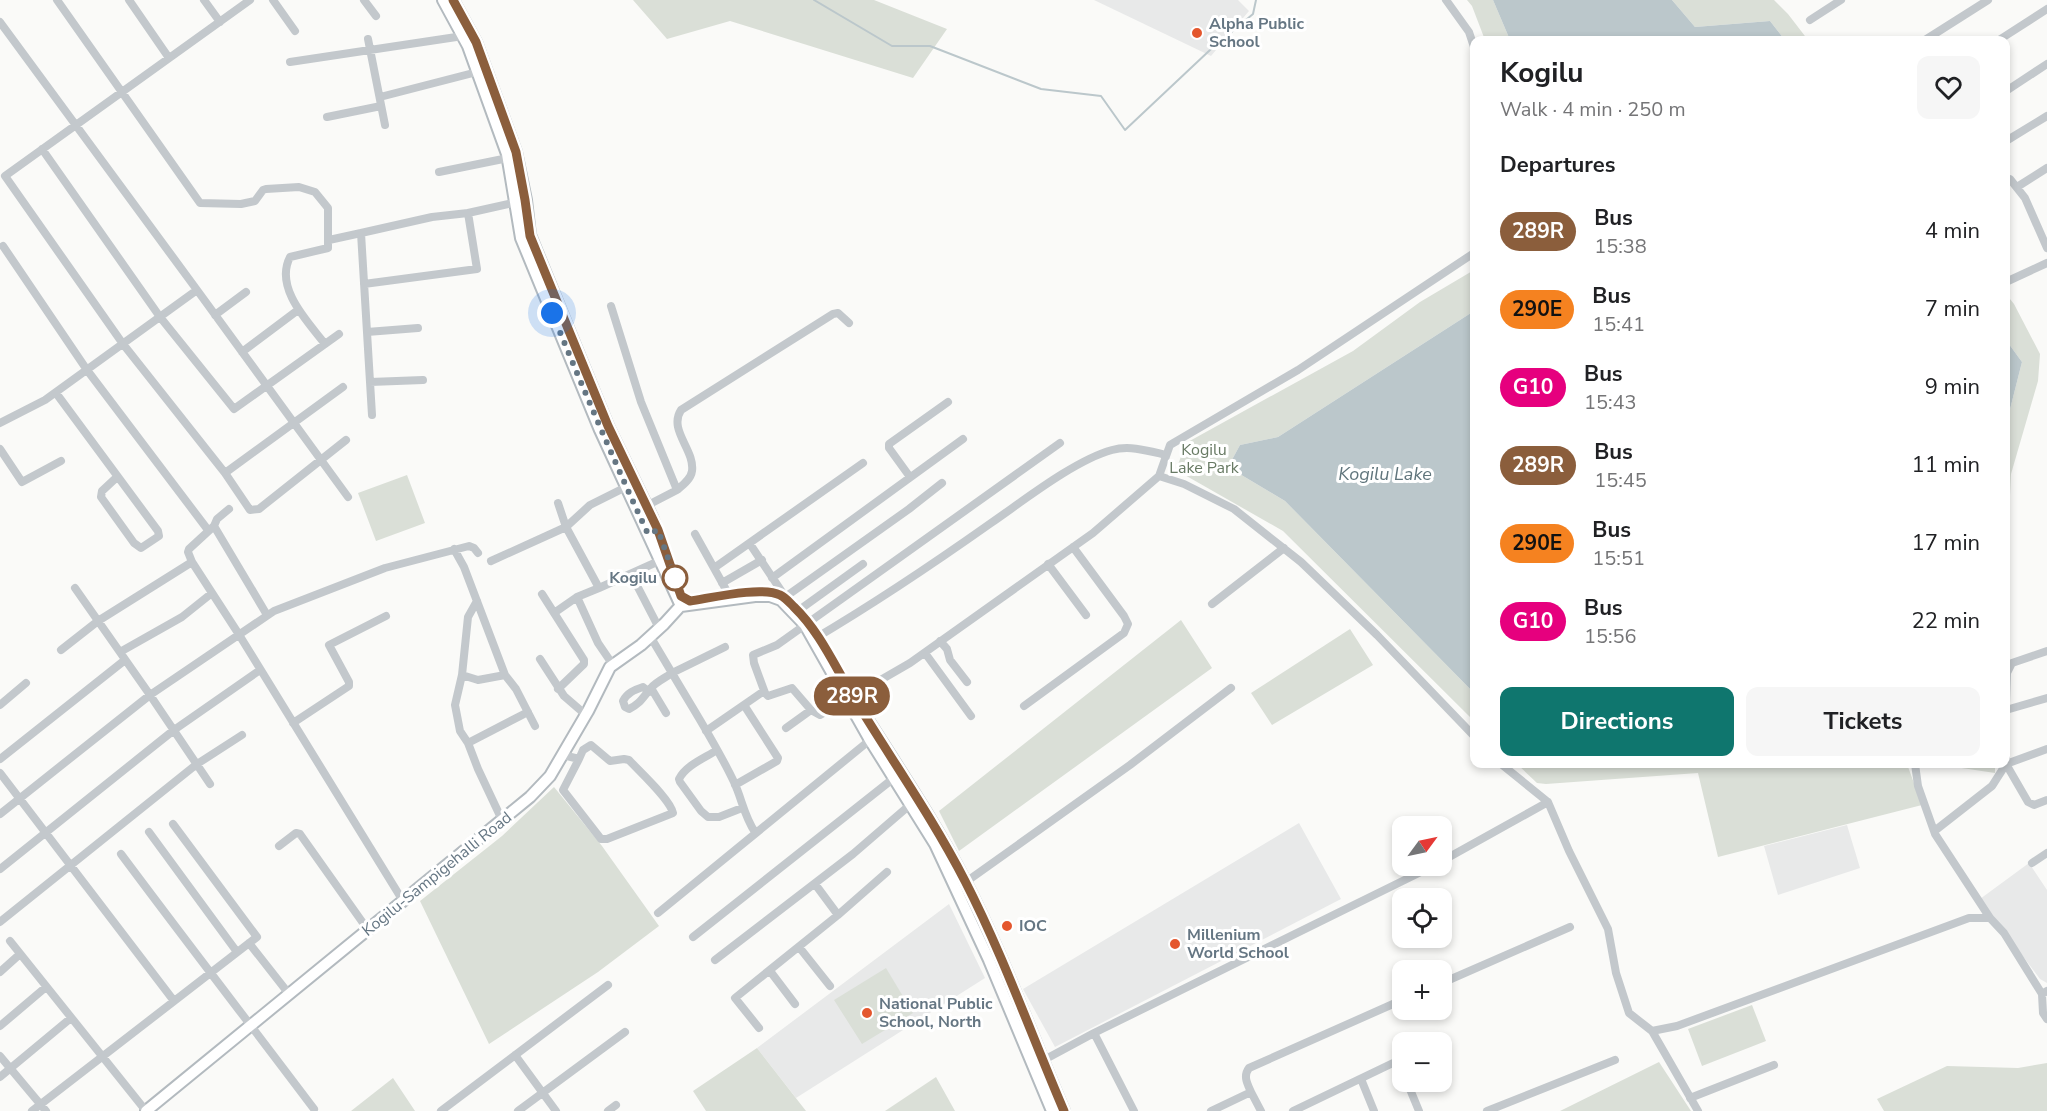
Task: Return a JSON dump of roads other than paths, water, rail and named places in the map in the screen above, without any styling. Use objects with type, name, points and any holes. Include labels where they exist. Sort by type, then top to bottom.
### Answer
[{"type":"main road","points":[[442,0],[463,36],[477,72],[508,158],[530,236],[608,426],[646,506],[659,561],[683,603]]},
{"type":"main road","points":[[453,0],[476,42],[516,152],[521,238],[600,430],[626,487],[653,532],[683,603]]},
{"type":"main road","points":[[683,603],[764,592],[781,598],[807,624],[850,697],[870,740],[935,844],[989,960],[1052,1111]]},
{"type":"main road","points":[[683,603],[755,596],[781,598]]},
{"type":"main road","name":"Kogilu-Sampigehalli Road","points":[[146,1111],[530,797],[550,776],[563,755],[610,667],[651,636],[683,603]]},
{"type":"main road","points":[[850,697],[919,799],[965,882],[1064,1111]]},
{"type":"street","points":[[57,0],[200,202],[241,204],[255,201],[266,189],[299,187],[315,192],[328,208],[329,246],[326,250],[295,255],[288,260],[288,291],[298,310],[326,344]]},
{"type":"street","points":[[129,0],[169,58]]},
{"type":"street","points":[[204,0],[220,22]]},
{"type":"street","points":[[250,0],[3,177],[123,344],[225,473],[250,510],[259,509],[346,440]]},
{"type":"street","points":[[273,0],[296,31]]},
{"type":"street","points":[[364,0],[376,16]]},
{"type":"street","points":[[1446,0],[1470,36]]},
{"type":"street","points":[[1810,20],[1841,0]]},
{"type":"street","points":[[1931,36],[1989,0]]},
{"type":"street","points":[[2005,36],[2047,9]]},
{"type":"street","points":[[0,22],[77,124],[348,497]]},
{"type":"street","points":[[291,62],[463,36]]},
{"type":"street","points":[[368,39],[385,125]]},
{"type":"street","points":[[2010,88],[2047,64]]},
{"type":"street","points":[[380,97],[477,72]]},
{"type":"street","points":[[327,117],[381,106]]},
{"type":"street","points":[[2010,139],[2047,116]]},
{"type":"street","points":[[42,149],[160,317],[231,407],[237,408],[339,334]]},
{"type":"street","points":[[439,172],[508,158]]},
{"type":"street","points":[[2017,187],[2047,168]]},
{"type":"street","points":[[2010,179],[2025,198],[2047,248]]},
{"type":"street","points":[[329,240],[432,217],[468,213],[520,201]]},
{"type":"street","points":[[364,284],[477,269],[468,213]]},
{"type":"street","points":[[361,233],[372,415]]},
{"type":"street","points":[[3,246],[87,370],[211,528],[267,615]]},
{"type":"street","points":[[1060,443],[777,645],[753,656],[764,691],[768,696],[792,688],[811,711],[820,715],[910,663],[1093,533],[1159,476],[1170,445],[1298,370],[1470,256]]},
{"type":"street","points":[[2010,280],[2047,263]]},
{"type":"street","points":[[0,423],[56,393],[197,290]]},
{"type":"street","points":[[215,315],[246,292]]},
{"type":"street","points":[[611,306],[641,402],[677,490]]},
{"type":"street","points":[[242,352],[298,310]]},
{"type":"street","points":[[646,506],[677,490],[689,478],[692,470],[691,459],[677,426],[677,416],[681,410],[833,314],[838,313],[849,323]]},
{"type":"street","points":[[367,332],[418,328]]},
{"type":"street","points":[[369,382],[423,380]]},
{"type":"street","points":[[225,473],[343,387]]},
{"type":"street","points":[[56,393],[117,477],[159,536],[141,548],[134,543],[101,497],[102,491],[117,477]]},
{"type":"street","points":[[910,477],[889,448],[889,444],[948,402]]},
{"type":"street","points":[[772,578],[963,439]]},
{"type":"street","points":[[817,638],[1094,456],[1127,447],[1166,455]]},
{"type":"street","points":[[0,448],[22,482],[61,461]]},
{"type":"street","points":[[714,568],[863,463]]},
{"type":"street","points":[[1159,476],[1184,484],[1234,509],[1284,548],[1377,635],[1470,732]]},
{"type":"street","points":[[781,598],[909,509],[942,483]]},
{"type":"street","points":[[490,561],[566,527],[590,504],[626,487]]},
{"type":"street","points":[[558,502],[566,527],[599,588]]},
{"type":"street","points":[[229,509],[189,549],[192,562],[403,901]]},
{"type":"street","points":[[695,534],[729,596]]},
{"type":"street","points":[[750,544],[782,592],[781,598]]},
{"type":"street","points":[[0,814],[150,695],[267,615],[385,568],[469,546],[478,553]]},
{"type":"street","points":[[1024,706],[1124,633],[1128,627],[1124,616],[1073,547]]},
{"type":"street","points":[[1212,604],[1284,548]]},
{"type":"street","points":[[454,549],[464,567],[505,675],[516,689],[535,726]]},
{"type":"street","points":[[722,583],[762,560]]},
{"type":"street","points":[[554,613],[577,597],[659,561]]},
{"type":"street","points":[[60,650],[98,621],[192,562]]},
{"type":"street","points":[[796,612],[863,564]]},
{"type":"street","points":[[1048,564],[1086,615]]},
{"type":"street","points":[[631,574],[659,628]]},
{"type":"street","points":[[75,588],[210,783]]},
{"type":"street","points":[[0,759],[123,656],[182,617],[212,593]]},
{"type":"street","points":[[542,594],[584,660],[584,664],[558,689]]},
{"type":"street","points":[[577,597],[598,643],[614,665]]},
{"type":"street","points":[[477,601],[468,617],[462,675],[455,705],[460,731],[468,743],[502,820]]},
{"type":"street","points":[[293,723],[349,686],[349,681],[328,645],[386,616]]},
{"type":"street","points":[[651,636],[717,750],[755,832]]},
{"type":"street","points":[[940,641],[947,650],[950,660],[967,682]]},
{"type":"street","points":[[666,713],[650,690],[672,673],[725,646]]},
{"type":"street","points":[[2010,667],[2012,663],[2047,651]]},
{"type":"street","points":[[925,653],[971,716]]},
{"type":"street","points":[[540,659],[558,689],[572,705],[586,715]]},
{"type":"street","points":[[0,869],[174,730],[261,670]]},
{"type":"street","points":[[462,675],[478,680],[505,675]]},
{"type":"street","points":[[0,705],[26,682]]},
{"type":"street","points":[[956,890],[1130,765],[1231,688]]},
{"type":"street","points":[[706,731],[764,691]]},
{"type":"street","points":[[2010,709],[2047,698]]},
{"type":"street","points":[[735,785],[777,761],[774,750],[744,705]]},
{"type":"street","points":[[786,728],[811,711]]},
{"type":"street","points":[[468,743],[528,712]]},
{"type":"street","points":[[0,922],[197,764],[242,735]]},
{"type":"street","points":[[658,913],[870,740]]},
{"type":"street","points":[[591,745],[610,761],[629,760],[666,801],[673,813],[601,839],[563,790],[579,759],[583,750],[591,745]]},
{"type":"street","points":[[2010,763],[2047,749]]},
{"type":"street","points":[[717,750],[687,769],[679,779],[680,782],[708,818],[719,817],[742,808]]},
{"type":"street","points":[[563,755],[579,759]]},
{"type":"street","points":[[1506,768],[1548,802],[1569,851],[1608,928],[1616,973],[1629,1012],[1652,1031],[1698,1111]]},
{"type":"street","points":[[1916,768],[1918,786],[1935,834],[1990,918],[2004,933],[2044,992],[2043,1013],[2047,1019]]},
{"type":"street","points":[[1937,829],[1992,786],[2003,768]]},
{"type":"street","points":[[2008,768],[2028,802],[2034,805],[2047,800]]},
{"type":"street","points":[[0,773],[174,1001]]},
{"type":"street","points":[[693,937],[894,778]]},
{"type":"street","points":[[1452,855],[1548,802]]},
{"type":"street","points":[[715,960],[815,884],[911,804]]},
{"type":"street","points":[[32,1111],[44,1108],[102,1056],[257,937],[173,824]]},
{"type":"street","points":[[149,832],[237,952]]},
{"type":"street","points":[[279,846],[296,833],[300,834],[368,930]]},
{"type":"street","points":[[2032,863],[2047,853]]},
{"type":"street","points":[[122,854],[209,973],[314,1109]]},
{"type":"street","points":[[759,1028],[735,998],[838,915],[887,872]]},
{"type":"street","points":[[1042,1061],[1094,1033],[1413,876]]},
{"type":"street","points":[[815,884],[838,915]]},
{"type":"street","points":[[1652,1031],[1677,1026],[1969,918],[1990,918]]},
{"type":"street","points":[[1452,979],[1570,927]]},
{"type":"street","points":[[10,941],[146,1111]]},
{"type":"street","points":[[249,943],[289,994]]},
{"type":"street","points":[[799,947],[830,986]]},
{"type":"street","points":[[0,972],[20,954]]},
{"type":"street","points":[[770,971],[795,1004]]},
{"type":"street","points":[[441,1111],[608,985]]},
{"type":"street","points":[[0,1026],[46,987]]},
{"type":"street","points":[[1261,1111],[1245,1078],[1249,1068],[1392,1004]]},
{"type":"street","points":[[0,1077],[71,1018]]},
{"type":"street","points":[[518,1111],[625,1032]]},
{"type":"street","points":[[1094,1033],[1134,1111]]},
{"type":"street","points":[[515,1055],[556,1111]]},
{"type":"street","points":[[0,1056],[44,1108]]},
{"type":"street","points":[[1487,1111],[1615,1060]]},
{"type":"street","points":[[1293,1111],[1392,1064]]},
{"type":"street","points":[[1690,1098],[1774,1065]]},
{"type":"street","points":[[1361,1078],[1374,1111]]},
{"type":"street","points":[[1211,1111],[1251,1092]]},
{"type":"street","points":[[1411,1092],[1419,1111]]},
{"type":"street","points":[[608,1111],[616,1105]]},
{"type":"water","points":[[1493,0],[1672,0],[1695,27],[1770,21],[1782,36],[1508,36]]},
{"type":"water","name":"Kogilu Lake","points":[[1470,314],[1470,689],[1285,501],[1228,467],[1240,445],[1278,437]]},
{"type":"water","points":[[2010,346],[2022,362],[2010,409]]},
{"type":"waterway","points":[[814,0],[892,46],[930,46],[1041,89],[1101,96],[1125,130],[1210,50],[1253,14],[1256,0]]},
{"type":"place","name":"Alpha Public School","points":[[1197,33]]},
{"type":"place","name":"Kogilu","points":[[675,578]]},
{"type":"place","name":"IOC","points":[[1007,926]]},
{"type":"place","name":"Millenium World School","points":[[1175,944]]},
{"type":"place","name":"National Public School, North","points":[[867,1013]]},
{"type":"park label","name":"Kogilu Lake Park","points":[[1204,459]]}]
